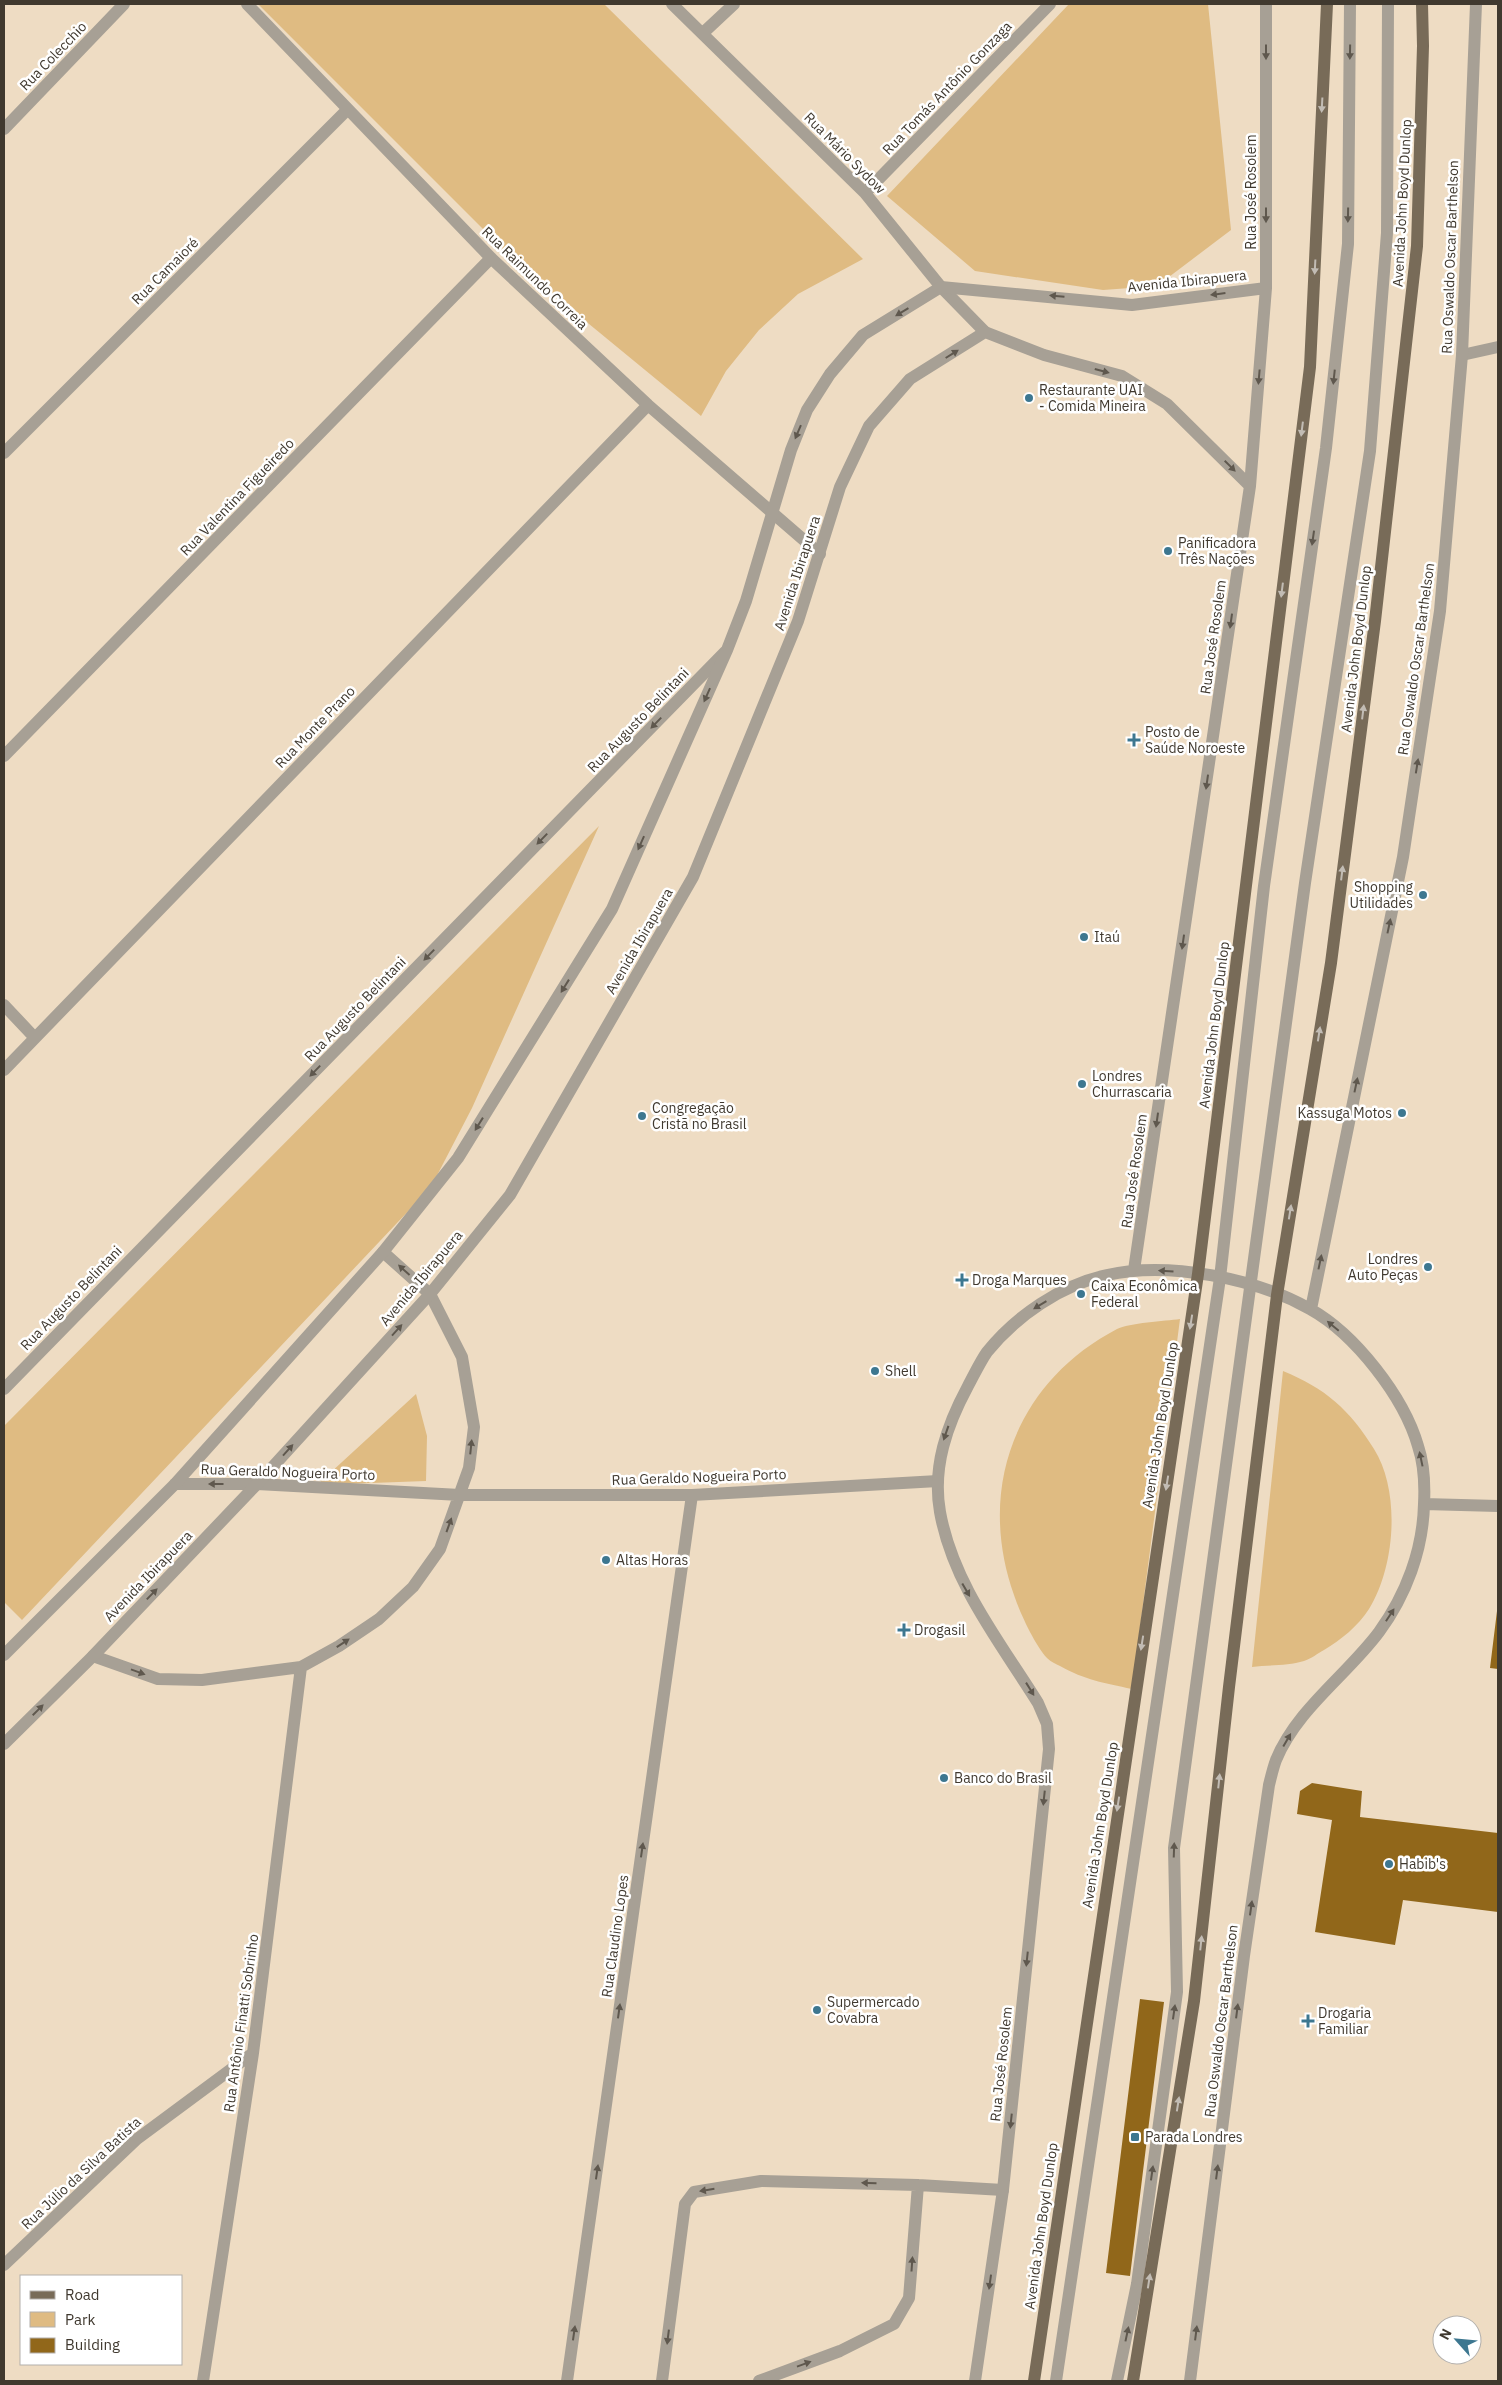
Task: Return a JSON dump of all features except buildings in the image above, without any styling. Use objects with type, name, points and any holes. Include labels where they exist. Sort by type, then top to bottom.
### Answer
[{"type":"main road","name":"Avenida John Boyd Dunlop","points":[[1034,2381],[1198,1274],[1310,367],[1327,4]]},
{"type":"main road","name":"Avenida John Boyd Dunlop","points":[[1133,2381],[1194,2001],[1229,1687],[1277,1295],[1331,963],[1375,621],[1418,246],[1423,46],[1422,4]]},
{"type":"street","name":"Rua Colecchio","points":[[4,129],[124,4]]},
{"type":"street","name":"Rua Raimundo Correia","points":[[247,4],[491,258],[648,405],[820,554]]},
{"type":"street","name":"Rua Mário Sydow","points":[[672,4],[865,193],[941,286],[985,332]]},
{"type":"street","points":[[703,33],[734,4]]},
{"type":"street","name":"Rua Tomás Antônio Gonzaga","points":[[865,193],[1050,4]]},
{"type":"street","name":"Rua José Rosolem","points":[[1134,1270],[1250,486],[1266,288],[1266,4]]},
{"type":"street","points":[[1056,2381],[1220,1278],[1264,886],[1326,448],[1348,244],[1350,4]]},
{"type":"street","points":[[1117,2381],[1137,2284],[1177,1992],[1174,1848],[1305,883],[1370,451],[1387,233],[1388,4]]},
{"type":"street","name":"Rua Oswaldo Oscar Barthelson","points":[[1311,1309],[1403,858],[1440,611],[1462,355],[1476,4]]},
{"type":"street","name":"Rua Camaioré","points":[[4,453],[347,110]]},
{"type":"street","name":"Rua Valentina Figueiredo","points":[[4,756],[491,258]]},
{"type":"street","points":[[4,1655],[175,1484],[383,1252],[458,1158],[612,910],[727,650],[746,601],[790,450],[807,410],[830,374],[863,335],[941,286]]},
{"type":"street","name":"Avenida Ibirapuera","points":[[941,286],[1132,305],[1266,288]]},
{"type":"street","points":[[985,332],[1044,355],[1122,376],[1167,404],[1250,486]]},
{"type":"street","name":"Avenida Ibirapuera","points":[[4,1744],[93,1656],[257,1484],[430,1294],[510,1196],[693,878],[798,621],[840,487],[870,426],[910,379],[985,332]]},
{"type":"street","points":[[1462,355],[1498,347]]},
{"type":"street","name":"Rua Monte Prano","points":[[4,1070],[648,405]]},
{"type":"street","name":"Rua Augusto Belintani","points":[[4,1389],[727,650]]},
{"type":"street","points":[[4,1005],[35,1038]]},
{"type":"street","points":[[93,1656],[158,1679],[202,1680],[301,1667],[339,1646],[379,1619],[413,1587],[440,1548],[469,1468],[474,1427],[462,1358],[430,1294],[383,1252]]},
{"type":"street","points":[[938,1482],[943,1442],[953,1414],[986,1354],[1030,1311],[1059,1294],[1104,1275],[1134,1270],[1168,1270],[1250,1284],[1311,1309],[1364,1355],[1375,1367],[1407,1418],[1418,1444],[1422,1462],[1424,1504],[1498,1506]]},
{"type":"street","name":"Rua José Rosolem","points":[[938,1482],[939,1510],[945,1535],[962,1584],[1038,1703],[1047,1724],[1048,1749],[1004,2190],[975,2381]]},
{"type":"street","name":"Rua Geraldo Nogueira Porto","points":[[175,1484],[257,1484],[460,1494],[692,1495],[938,1482]]},
{"type":"street","name":"Rua Claudino Lopes","points":[[567,2381],[692,1495]]},
{"type":"street","name":"Rua Oswaldo Oscar Barthelson","points":[[1190,2381],[1246,1946],[1269,1785],[1276,1759],[1289,1736],[1304,1715],[1378,1632],[1395,1607],[1409,1578],[1421,1541],[1424,1504]]},
{"type":"street","name":"Rua Antônio Finatti Sobrinho","points":[[203,2381],[253,2053],[301,1667]]},
{"type":"street","name":"Rua Júlio da Silva Batista","points":[[4,2265],[137,2139],[253,2053]]},
{"type":"street","points":[[662,2381],[685,2204],[694,2192],[761,2181],[918,2185],[1004,2190]]},
{"type":"street","points":[[758,2381],[840,2351],[894,2324],[909,2298],[918,2185]]},
{"type":"green space","points":[[258,4],[604,4],[863,259],[798,294],[759,330],[726,371],[701,416],[527,273]]},
{"type":"green space","points":[[1069,4],[1208,4],[1231,230],[1157,286],[1103,290],[975,271],[887,196]]},
{"type":"green space","points":[[599,826],[472,1108],[431,1187],[22,1620],[4,1602],[4,1426]]},
{"type":"green space","points":[[1180,1319],[1132,1689],[1078,1675],[1054,1663],[1042,1652],[1028,1628],[1014,1595],[1003,1555],[1000,1516],[1003,1478],[1013,1442],[1030,1408],[1053,1378],[1082,1351],[1123,1327]]},
{"type":"green space","points":[[1283,1371],[1312,1385],[1335,1402],[1356,1423],[1374,1449],[1383,1466],[1388,1486],[1391,1507],[1389,1551],[1385,1572],[1378,1592],[1365,1615],[1349,1632],[1307,1660],[1291,1664],[1252,1667]]},
{"type":"green space","points":[[416,1394],[427,1436],[426,1481],[317,1485]]},
{"type":"place","name":"Restaurante UAI - Comida Mineira","points":[[1029,398]]},
{"type":"place","name":"Panificadora Três Nações","points":[[1168,551]]},
{"type":"place","name":"Posto de Saúde Noroeste","points":[[1134,740]]},
{"type":"place","name":"Shopping Utilidades","points":[[1423,895]]},
{"type":"place","name":"Itaú","points":[[1084,937]]},
{"type":"place","name":"Londres Churrascaria","points":[[1082,1084]]},
{"type":"place","name":"Kassuga Motos","points":[[1402,1113]]},
{"type":"place","name":"Congregação Cristã no Brasil","points":[[642,1116]]},
{"type":"place","name":"Londres Auto Peças","points":[[1428,1267]]},
{"type":"place","name":"Droga Marques","points":[[962,1280]]},
{"type":"place","name":"Caixa Econômica Federal","points":[[1081,1294]]},
{"type":"place","name":"Shell","points":[[875,1371]]},
{"type":"place","name":"Altas Horas","points":[[606,1560]]},
{"type":"place","name":"Drogasil","points":[[904,1630]]},
{"type":"place","name":"Banco do Brasil","points":[[944,1778]]},
{"type":"place","name":"Habib's","points":[[1389,1864]]},
{"type":"place","name":"Supermercado Covabra","points":[[817,2010]]},
{"type":"place","name":"Drogaria Familiar","points":[[1308,2021]]},
{"type":"place","name":"Parada Londres","points":[[1135,2137]]}]
